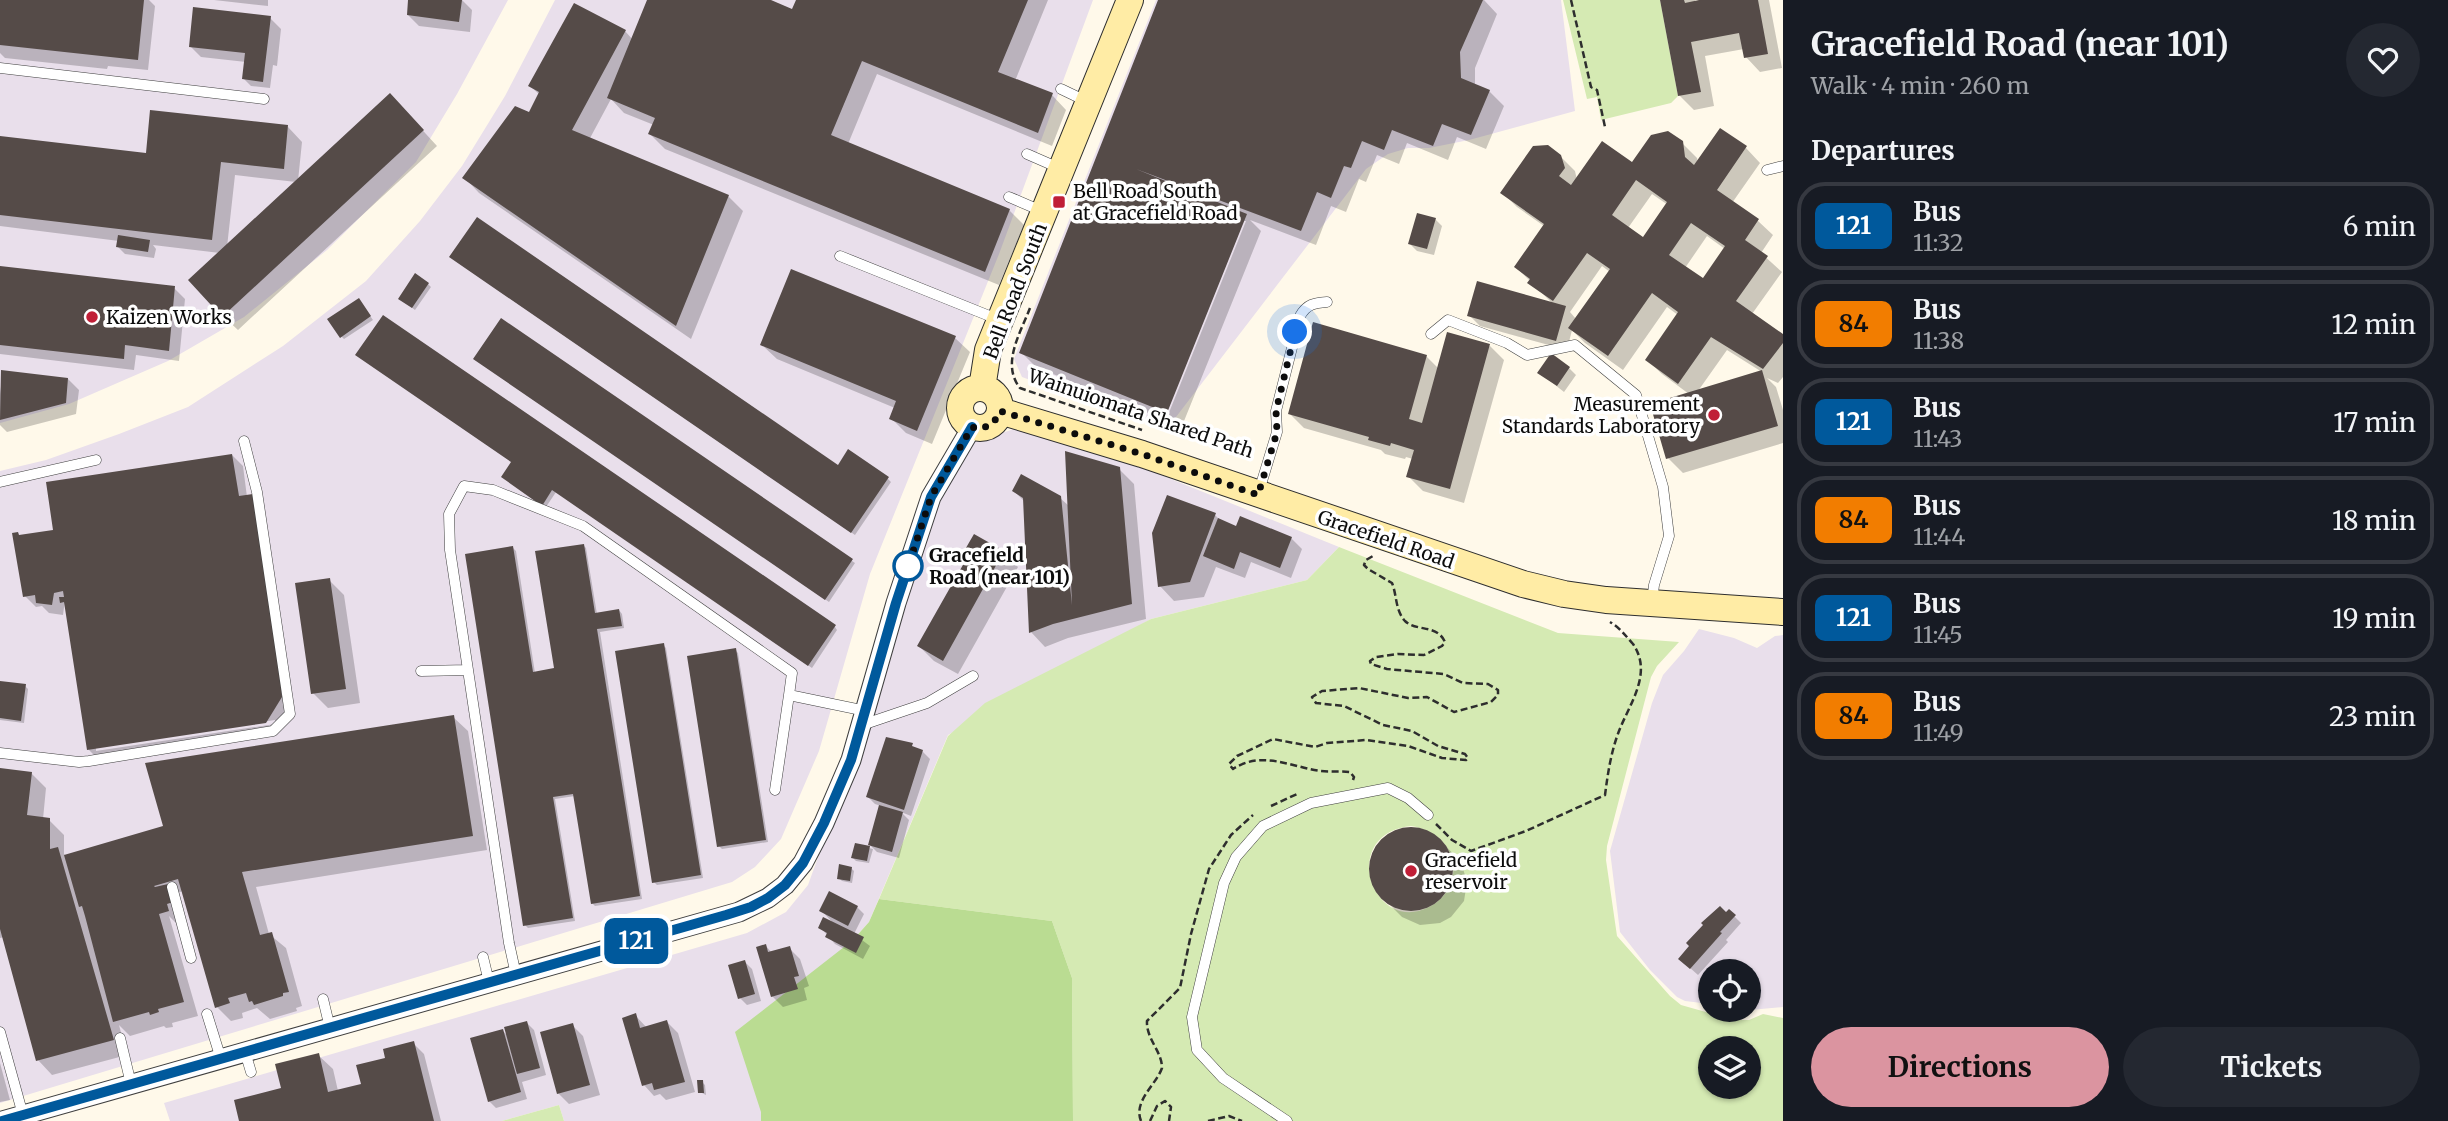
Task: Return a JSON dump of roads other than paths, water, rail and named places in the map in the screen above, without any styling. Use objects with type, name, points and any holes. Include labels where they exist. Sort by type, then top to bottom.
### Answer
[{"type":"main road","name":"Bell Road South","points":[[982,388],[988,351],[1130,0]]},
{"type":"main road","points":[[982,388],[996,396],[1000,411],[993,424],[979,429],[961,418],[960,403],[968,391],[982,388]]},
{"type":"main road","name":"Gracefield Road","points":[[1000,411],[1142,454],[1523,584],[1564,594],[1783,612]]},
{"type":"street","points":[[2,1121],[739,912],[768,898],[785,885],[803,863],[824,823],[851,760],[896,603],[931,497],[972,427]]},
{"type":"lane","points":[[0,68],[264,99]]},
{"type":"lane","points":[[1061,89],[1089,103]]},
{"type":"lane","points":[[1027,154],[1063,169]]},
{"type":"lane","points":[[1767,170],[1783,166]]},
{"type":"lane","points":[[1009,197],[1045,213]]},
{"type":"lane","points":[[839,256],[1001,321]]},
{"type":"lane","points":[[1258,495],[1277,432],[1276,411],[1300,316],[1305,308],[1314,303],[1327,303]]},
{"type":"lane","points":[[1431,334],[1448,320],[1507,343],[1527,355],[1575,345],[1636,395],[1664,487],[1669,536],[1654,585],[1652,603]]},
{"type":"lane","points":[[0,753],[89,761],[273,731],[290,714],[259,505],[244,440]]},
{"type":"lane","points":[[0,482],[96,460]]},
{"type":"lane","points":[[516,975],[509,943],[450,538],[449,513],[464,486],[493,490],[583,526],[792,673],[775,790]]},
{"type":"lane","points":[[421,671],[468,670]]},
{"type":"lane","points":[[789,695],[864,718],[927,702],[973,676]]},
{"type":"lane","points":[[1287,1121],[1223,1078],[1197,1050],[1192,1017],[1224,883],[1236,857],[1263,825],[1311,803],[1388,788],[1408,798],[1428,815]]},
{"type":"lane","points":[[172,887],[191,958]]},
{"type":"lane","points":[[483,957],[489,982]]},
{"type":"lane","points":[[323,999],[330,1028]]},
{"type":"lane","points":[[207,1014],[221,1059]]},
{"type":"lane","points":[[0,1031],[23,1115]]},
{"type":"lane","points":[[120,1038],[131,1084]]},
{"type":"lane","points":[[245,1052],[251,1072]]},
{"type":"place","name":"Bell Road South at Gracefield Road","points":[[1059,202]]},
{"type":"place","name":"Kaizen Works","points":[[92,317]]},
{"type":"place","name":"Measurement Standards Laboratory","points":[[1714,415]]},
{"type":"place","name":"Gracefield Road (near 101)","points":[[908,566]]},
{"type":"place","name":"Gracefield reservoir","points":[[1411,871]]}]
